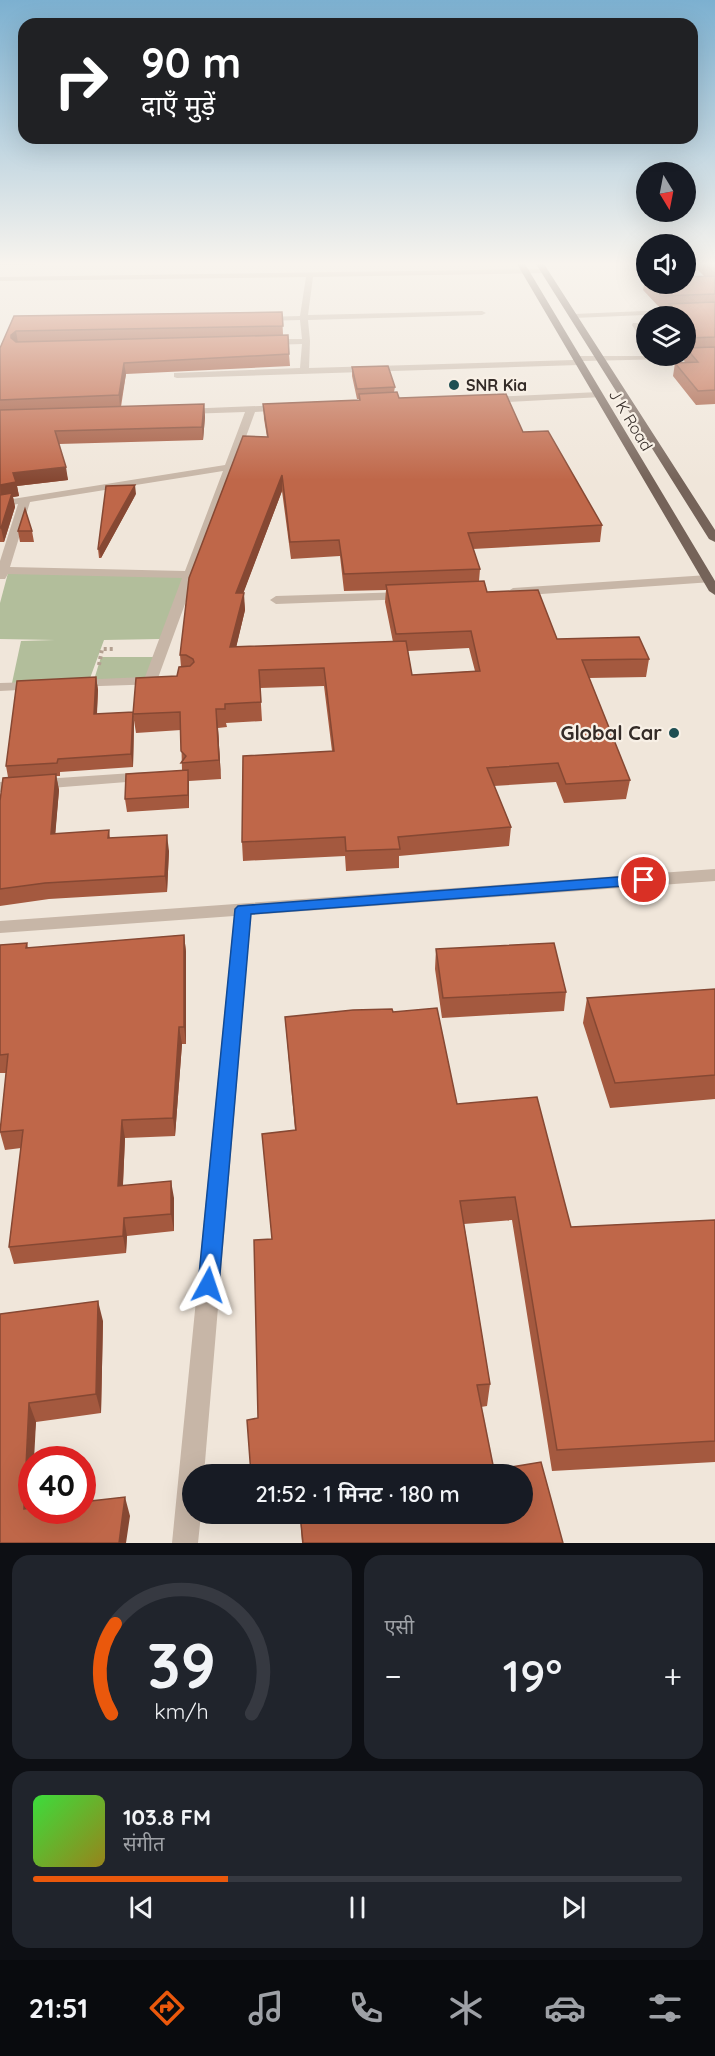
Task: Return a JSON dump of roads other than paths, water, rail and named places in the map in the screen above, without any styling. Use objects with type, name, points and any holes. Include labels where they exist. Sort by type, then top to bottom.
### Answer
[{"type":"main road","name":"J K Road","points":[[563,336],[715,591]]},
{"type":"main road","name":"J K Road","points":[[586,336],[715,539]]},
{"type":"main road","points":[[597,392],[619,387]]},
{"type":"street","points":[[304,371],[306,336]]},
{"type":"street","points":[[258,342],[306,341]]},
{"type":"street","points":[[696,355],[715,355]]},
{"type":"street","points":[[177,375],[578,361],[636,357]]},
{"type":"street","points":[[479,400],[597,392]]},
{"type":"street","points":[[179,411],[287,408]]},
{"type":"street","points":[[150,681],[251,409]]},
{"type":"street","points":[[0,504],[230,467]]},
{"type":"street","points":[[25,501],[2,574],[189,575]]},
{"type":"street","points":[[504,592],[708,579]]},
{"type":"street","points":[[276,600],[420,595]]},
{"type":"street","points":[[0,687],[169,680]]},
{"type":"street","points":[[0,787],[166,775]]},
{"type":"street","points":[[0,927],[715,875]]},
{"type":"street","points":[[185,1543],[243,909]]},
{"type":"place","name":"SNR Kia","points":[[454,385]]},
{"type":"place","name":"Global Car","points":[[674,733]]}]
